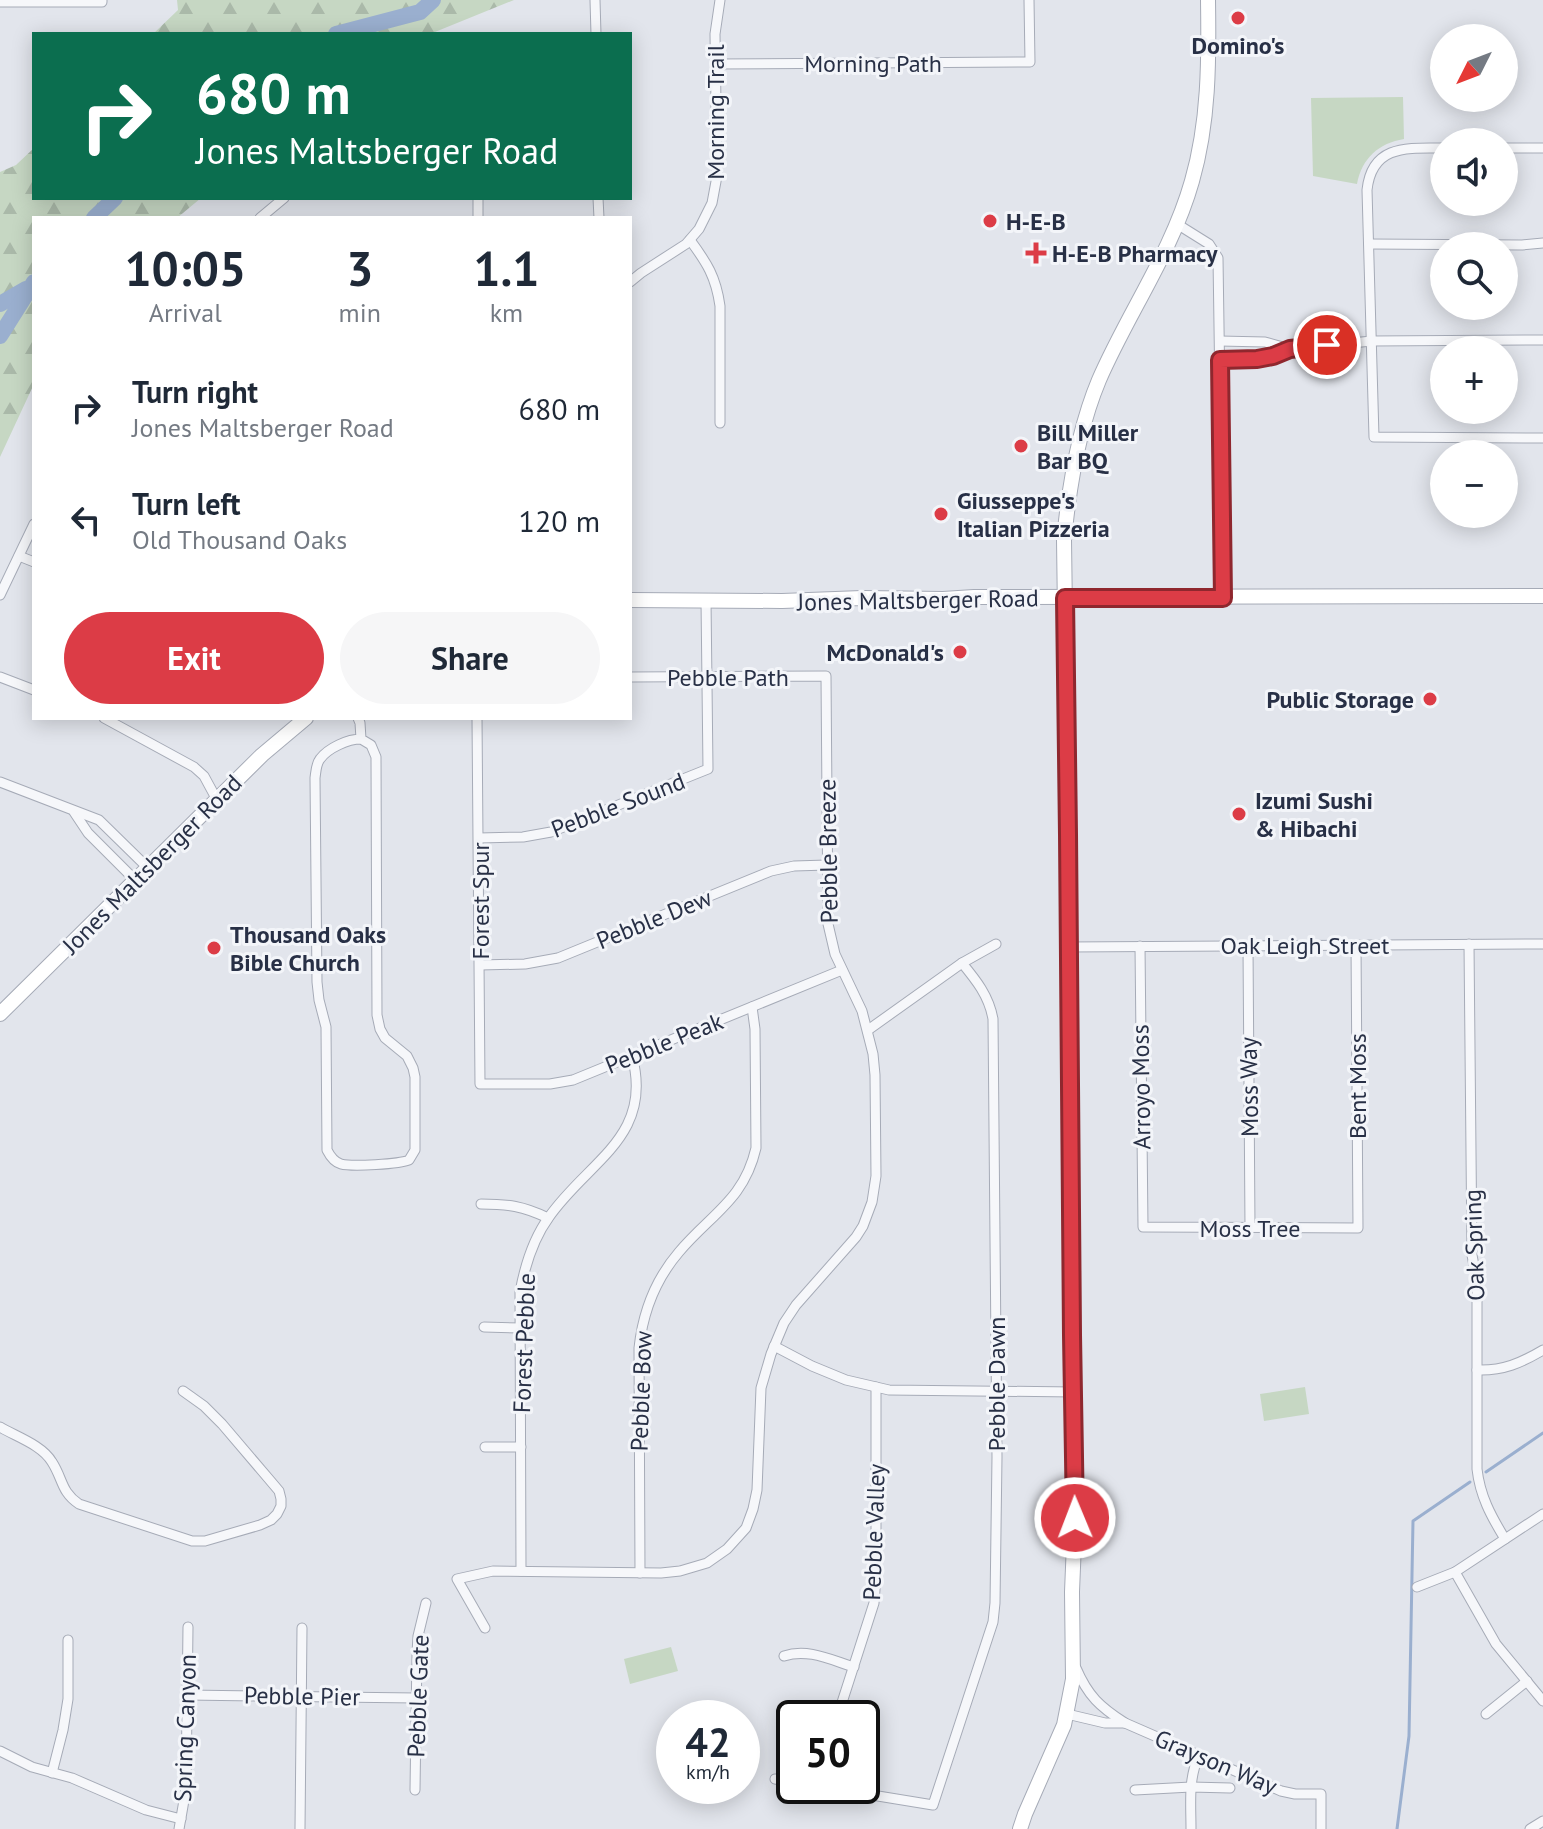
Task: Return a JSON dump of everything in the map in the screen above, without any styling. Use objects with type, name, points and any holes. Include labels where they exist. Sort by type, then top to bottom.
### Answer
[{"type":"main road","points":[[1020,1829],[1056,1746],[1067,1714],[1073,1679],[1075,1518],[1064,540],[1067,504],[1091,401],[1177,224],[1192,181],[1205,117],[1209,76],[1208,0]]},
{"type":"main road","name":"Jones Maltsberger Road","points":[[632,600],[1543,596]]},
{"type":"main road","name":"Jones Maltsberger Road","points":[[0,1014],[262,755],[304,720]]},
{"type":"street","points":[[595,0],[596,32]]},
{"type":"street","name":"Morning Trail","points":[[632,280],[690,240],[704,221],[716,188],[715,25],[720,0]]},
{"type":"street","name":"Morning Path","points":[[716,64],[1030,62],[1029,0]]},
{"type":"street","points":[[0,2],[102,1]]},
{"type":"street","points":[[1518,148],[1543,148]]},
{"type":"street","points":[[1430,149],[1396,150],[1379,160],[1368,178],[1374,437],[1543,438]]},
{"type":"street","points":[[262,216],[282,200]]},
{"type":"street","points":[[1177,224],[1209,244],[1218,258],[1223,598]]},
{"type":"street","points":[[690,240],[708,265],[718,289],[720,423]]},
{"type":"street","points":[[1369,244],[1543,243]]},
{"type":"street","points":[[1220,360],[1257,359],[1290,349],[1372,341],[1543,340]]},
{"type":"street","points":[[1220,341],[1265,342],[1290,349]]},
{"type":"street","points":[[0,595],[32,528]]},
{"type":"street","points":[[19,556],[32,561]]},
{"type":"street","points":[[706,600],[706,676]]},
{"type":"street","name":"Pebble Sound","points":[[479,838],[523,837],[551,832],[708,769],[706,676]]},
{"type":"street","name":"Pebble Path","points":[[632,677],[826,676]]},
{"type":"street","name":"Pebble Breeze","points":[[640,1573],[699,1567],[727,1549],[746,1528],[757,1490],[761,1388],[774,1346],[796,1305],[856,1237],[872,1202],[876,1176],[875,1075],[868,1030],[835,954],[828,924],[826,676]]},
{"type":"street","points":[[0,677],[32,689]]},
{"type":"street","points":[[108,720],[194,767],[204,776],[217,800]]},
{"type":"street","points":[[359,720],[361,739]]},
{"type":"street","name":"Forest Spur","points":[[477,720],[480,1084]]},
{"type":"street","points":[[352,739],[361,739],[371,745],[376,757],[377,1015],[385,1038],[407,1056],[415,1077],[416,1146],[409,1160],[398,1164],[341,1164],[331,1158],[327,1150],[326,1027],[317,982],[315,778],[318,761],[325,754],[352,739]]},
{"type":"street","points":[[0,782],[99,820],[147,867]]},
{"type":"street","points":[[74,812],[88,833],[135,880]]},
{"type":"street","points":[[108,853],[120,841]]},
{"type":"street","name":"Pebble Dew","points":[[480,965],[525,964],[558,958],[771,871],[794,866],[827,865]]},
{"type":"street","points":[[868,1030],[962,963],[996,944]]},
{"type":"street","name":"Oak Spring","points":[[1469,944],[1478,1480],[1485,1503],[1505,1539]]},
{"type":"street","name":"Oak Leigh Street","points":[[1068,947],[1543,944]]},
{"type":"street","name":"Bent Moss","points":[[1356,945],[1358,1228]]},
{"type":"street","name":"Arroyo Moss","points":[[1140,946],[1143,1227]]},
{"type":"street","name":"Moss Way","points":[[1248,946],[1250,1228]]},
{"type":"street","name":"Pebble Dawn","points":[[880,1796],[933,1805],[993,1622],[995,1603],[993,1019],[987,998],[962,963]]},
{"type":"street","name":"Pebble Peak","points":[[480,1084],[564,1082],[842,970]]},
{"type":"street","name":"Pebble Bow","points":[[640,1573],[641,1331],[650,1297],[665,1270],[680,1250],[737,1193],[750,1171],[756,1148],[752,1007]]},
{"type":"street","name":"Forest Pebble","points":[[521,1571],[520,1292],[523,1275],[534,1243],[548,1218],[628,1127],[637,1088],[632,1056]]},
{"type":"street","points":[[481,1204],[521,1206],[548,1218]]},
{"type":"street","name":"Moss Tree","points":[[1143,1227],[1358,1228]]},
{"type":"street","points":[[484,1327],[521,1328]]},
{"type":"street","points":[[774,1346],[846,1380],[876,1387],[910,1391],[1074,1392]]},
{"type":"street","points":[[1477,1370],[1512,1367],[1543,1350]]},
{"type":"street","name":"Pebble Valley","points":[[843,1700],[874,1603],[876,1387]]},
{"type":"street","points":[[0,1427],[44,1452],[52,1462],[65,1492],[72,1499],[108,1514],[192,1541],[205,1541],[271,1520],[281,1506],[279,1491],[218,1420],[183,1391]]},
{"type":"street","points":[[485,1447],[521,1447]]},
{"type":"street","points":[[1417,1587],[1455,1572],[1543,1514]]},
{"type":"street","points":[[485,1628],[457,1579],[479,1573],[521,1571],[640,1573]]},
{"type":"street","points":[[1455,1572],[1486,1628],[1543,1701]]},
{"type":"street","name":"Pebble Gate","points":[[415,1790],[417,1644],[426,1603]]},
{"type":"street","name":"Spring Canyon","points":[[180,1824],[186,1789],[188,1627]]},
{"type":"street","points":[[300,1829],[302,1628]]},
{"type":"street","points":[[52,1773],[68,1699],[68,1640]]},
{"type":"street","points":[[784,1656],[809,1653],[854,1667]]},
{"type":"street","name":"Grayson Way","points":[[1073,1661],[1092,1697],[1103,1709],[1125,1723],[1281,1791],[1321,1794],[1321,1829]]},
{"type":"street","points":[[1486,1714],[1527,1681]]},
{"type":"street","name":"Pebble Pier","points":[[187,1695],[416,1698]]},
{"type":"street","name":"Grayson Way","points":[[1067,1714],[1105,1723],[1125,1723]]},
{"type":"street","points":[[0,1751],[32,1767],[95,1787],[180,1824]]},
{"type":"street","points":[[1191,1829],[1191,1787],[1193,1769],[1199,1755]]},
{"type":"street","points":[[1135,1790],[1230,1788]]},
{"type":"street","points":[[1530,1829],[1543,1821]]},
{"type":"green space","points":[[177,0],[514,0],[435,32],[155,32],[178,10]]},
{"type":"green space","points":[[1403,97],[1404,139],[1387,144],[1373,153],[1367,159],[1357,184],[1313,176],[1311,98]]},
{"type":"green space","points":[[32,150],[32,200],[199,200],[179,216],[32,216],[32,388],[0,457],[0,172],[16,165]]},
{"type":"green space","points":[[1305,1387],[1309,1414],[1264,1421],[1260,1394]]},
{"type":"green space","points":[[671,1647],[678,1671],[630,1684],[624,1659]]},
{"type":"waterway","points":[[344,32],[420,12],[433,0]]},
{"type":"waterway","points":[[96,216],[113,200]]},
{"type":"waterway","points":[[0,336],[32,285]]},
{"type":"waterway","points":[[0,304],[26,289]]},
{"type":"waterway","points":[[1486,1472],[1543,1433]]},
{"type":"waterway","points":[[1397,1829],[1409,1736],[1413,1521],[1470,1482]]},
{"type":"place","name":"Domino's","points":[[1238,18]]},
{"type":"place","name":"H-E-B","points":[[990,221]]},
{"type":"place","name":"H-E-B Pharmacy","points":[[1036,253]]},
{"type":"place","name":"Bill Miller Bar BQ","points":[[1021,446]]},
{"type":"place","name":"Giusseppe's Italian Pizzeria","points":[[941,514]]},
{"type":"place","name":"McDonald's","points":[[960,652]]},
{"type":"place","name":"Public Storage","points":[[1430,699]]},
{"type":"place","name":"Izumi Sushi & Hibachi","points":[[1239,814]]},
{"type":"place","name":"Thousand Oaks Bible Church","points":[[214,948]]},
{"type":"route","points":[[1075,1518],[1065,598],[1223,598],[1220,360],[1257,359],[1290,349],[1327,345]]}]
